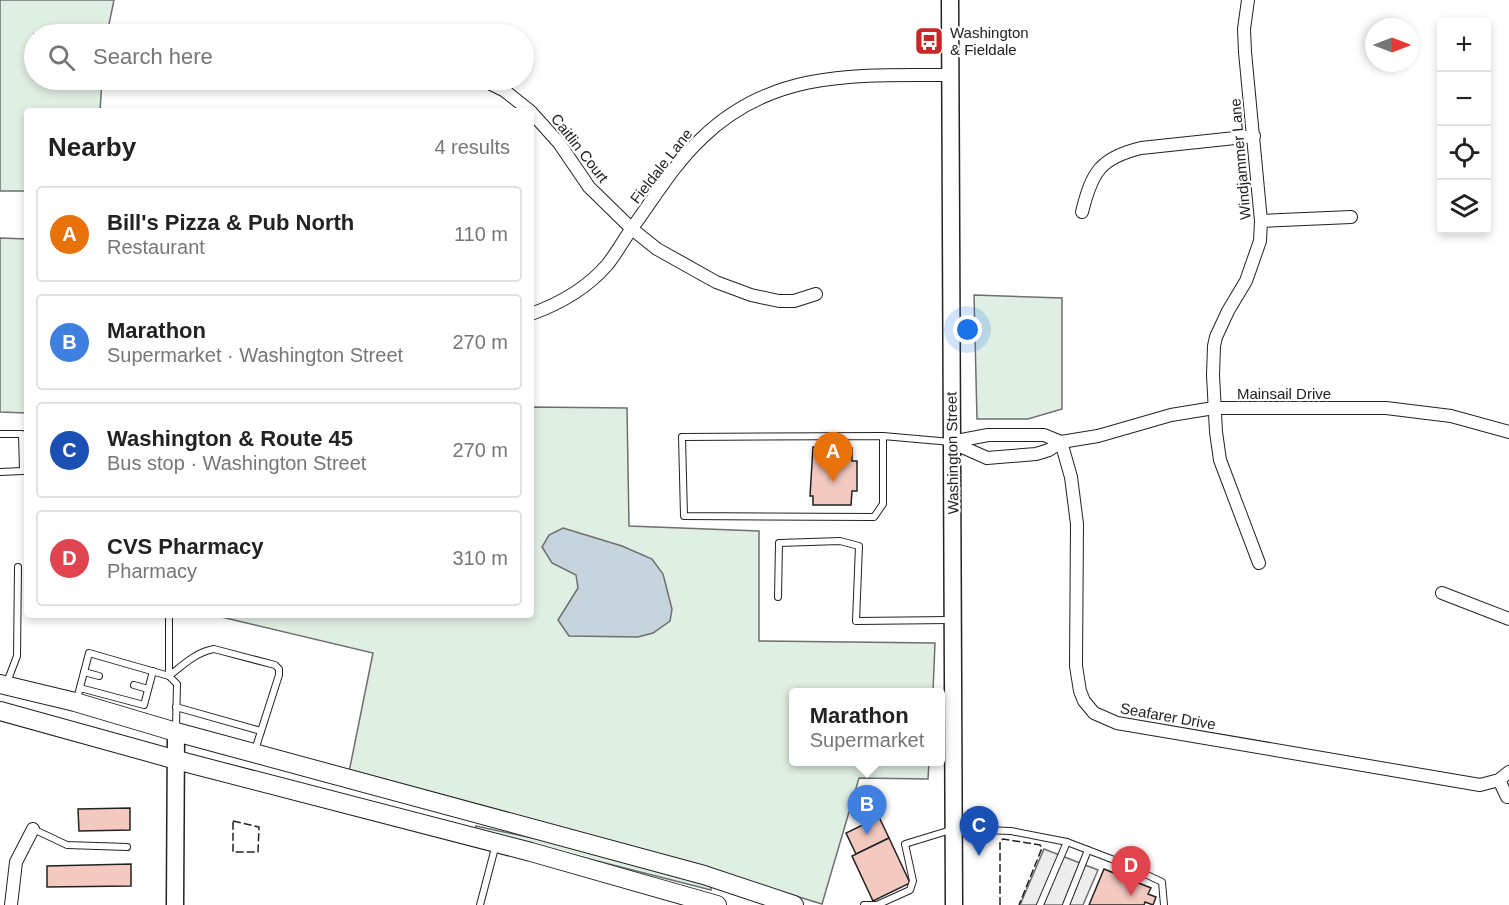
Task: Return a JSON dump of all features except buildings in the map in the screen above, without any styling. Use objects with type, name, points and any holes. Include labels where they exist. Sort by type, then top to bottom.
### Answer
[{"type":"main road","name":"Washington Street","points":[[950,0],[954,905]]},
{"type":"main road","points":[[3,685],[78,695],[176,732],[704,875],[794,905]]},
{"type":"main road","points":[[0,711],[175,760],[496,843],[673,898],[717,905]]},
{"type":"main road","points":[[175,905],[176,732]]},
{"type":"street","name":"Windjammer Lane","points":[[1248,0],[1245,40],[1261,221],[1260,241],[1246,281],[1228,311],[1214,346],[1214,408],[1218,449],[1229,487],[1259,563]]},
{"type":"street","name":"Fieldale Lane","points":[[534,313],[572,295],[590,282],[607,265],[686,154],[706,133],[739,108],[788,87],[816,80],[950,75]]},
{"type":"street","name":"Caitlin Court","points":[[505,90],[525,108]]},
{"type":"street","name":"Caitlin Court","points":[[534,116],[560,143],[589,187],[632,229],[657,249],[716,282],[751,295],[778,301],[794,301],[816,294]]},
{"type":"street","points":[[1082,212],[1088,187],[1099,169],[1110,159],[1123,152],[1254,136]]},
{"type":"street","points":[[1261,221],[1351,217]]},
{"type":"street","name":"Mainsail Drive","points":[[951,442],[987,458],[1036,454],[1049,450],[1061,442],[1098,436],[1172,415],[1214,408],[1386,408],[1451,416],[1509,432]]},
{"type":"street","name":"Mainsail Drive","points":[[951,442],[988,435],[1044,435],[1061,442]]},
{"type":"street","name":"Seafarer Drive","points":[[1061,442],[1071,477],[1077,524],[1076,666],[1080,691],[1090,717],[1435,778],[1480,784],[1504,776]]},
{"type":"street","points":[[1442,593],[1509,619]]},
{"type":"street","points":[[1504,776],[1507,797]]},
{"type":"street","points":[[11,905],[16,862],[33,829]]},
{"type":"lane","points":[[0,434],[22,434],[23,471],[0,471]]},
{"type":"lane","points":[[884,436],[883,504],[874,516],[684,516],[682,437],[884,436],[951,442]]},
{"type":"lane","points":[[778,597],[779,543],[840,541],[859,546],[856,621],[954,620]]},
{"type":"lane","points":[[3,685],[17,656],[18,567]]},
{"type":"lane","points":[[169,618],[169,676]]},
{"type":"lane","points":[[169,676],[201,652],[219,650],[277,667],[279,675],[254,753]]},
{"type":"lane","points":[[153,671],[144,705],[78,695],[88,653],[153,671],[169,676],[177,684],[176,732]]},
{"type":"lane","points":[[84,672],[99,676]]},
{"type":"lane","points":[[135,685],[148,689]]},
{"type":"lane","points":[[176,707],[261,731]]},
{"type":"lane","points":[[33,829],[67,845],[127,847]]},
{"type":"lane","points":[[864,905],[877,905],[910,890],[913,881],[905,844],[954,829],[1011,831],[1067,842],[1162,882],[1164,905]]},
{"type":"lane","points":[[1040,905],[1067,842]]},
{"type":"lane","points":[[480,905],[496,843]]},
{"type":"lane","points":[[1066,905],[1088,850]]},
{"type":"green space","points":[[0,0],[114,0],[109,24],[24,24],[24,90],[101,90],[100,108],[24,108],[24,191],[0,191]]},
{"type":"green space","points":[[0,238],[24,239],[24,413],[0,412]]},
{"type":"green space","points":[[974,295],[1062,298],[1062,409],[1028,419],[977,419]]},
{"type":"green space","points":[[534,407],[627,408],[629,526],[759,531],[759,641],[935,643],[933,688],[789,688],[789,766],[929,766],[928,779],[859,778],[822,904],[681,861],[349,772],[373,653],[226,618],[534,618]]},
{"type":"green space","points":[[476,826],[542,840],[711,886],[711,890],[475,830]]},
{"type":"shaded area","points":[[563,528],[622,546],[652,559],[663,574],[672,609],[670,621],[653,633],[638,637],[569,636],[558,620],[578,588],[576,575],[552,563],[542,547],[549,535]]},
{"type":"shaded area","points":[[1044,849],[1098,870],[1083,905],[1020,905]]},
{"type":"fence","points":[[233,821],[259,827],[258,852],[233,852],[233,821]]},
{"type":"fence","points":[[1000,905],[1000,841],[1003,839],[1040,845],[1042,848],[1019,905]]},
{"type":"place","name":"Washington & Fieldale","points":[[929,41]]},
{"type":"place","name":"Bill's Pizza & Pub North","points":[[833,482]]},
{"type":"place","name":"Marathon","points":[[867,835]]},
{"type":"place","name":"Washington & Route 45","points":[[979,856]]},
{"type":"place","name":"CVS Pharmacy","points":[[1131,896]]}]
